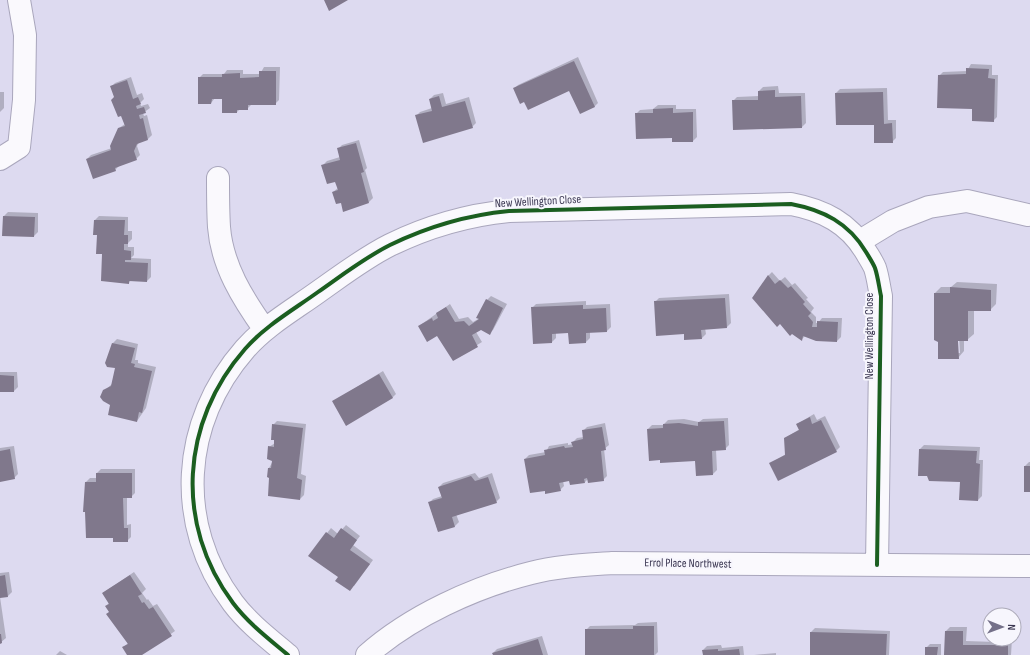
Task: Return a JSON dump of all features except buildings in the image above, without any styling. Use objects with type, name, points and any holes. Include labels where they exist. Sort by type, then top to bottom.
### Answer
[{"type":"street","points":[[0,159],[19,147],[24,100],[25,35],[19,0]]},
{"type":"street","points":[[218,178],[219,228],[223,251],[237,286],[265,330]]},
{"type":"street","points":[[860,241],[893,220],[936,206],[967,201],[1028,215]]},
{"type":"street","name":"New Wellington Close","points":[[288,655],[249,622],[220,584],[208,562],[200,539],[192,492],[193,465],[196,441],[204,415],[215,390],[242,353],[265,330],[360,263],[389,246],[439,225],[492,213],[509,211],[791,204],[811,207],[830,215],[847,227],[860,241],[875,267],[881,296],[877,565]]},
{"type":"street","name":"Errol Place Northwest","points":[[367,655],[419,618],[473,591],[532,572],[572,566],[612,563],[1030,566]]},
{"type":"cycle path","points":[[288,655],[252,624],[233,603],[214,572],[201,540],[194,507],[193,474],[198,441],[208,408],[224,378],[245,349],[261,333],[280,319],[353,267],[390,245],[433,227],[478,215],[509,211],[791,204],[824,214],[834,219],[852,233],[874,266],[881,296],[877,565]]}]
